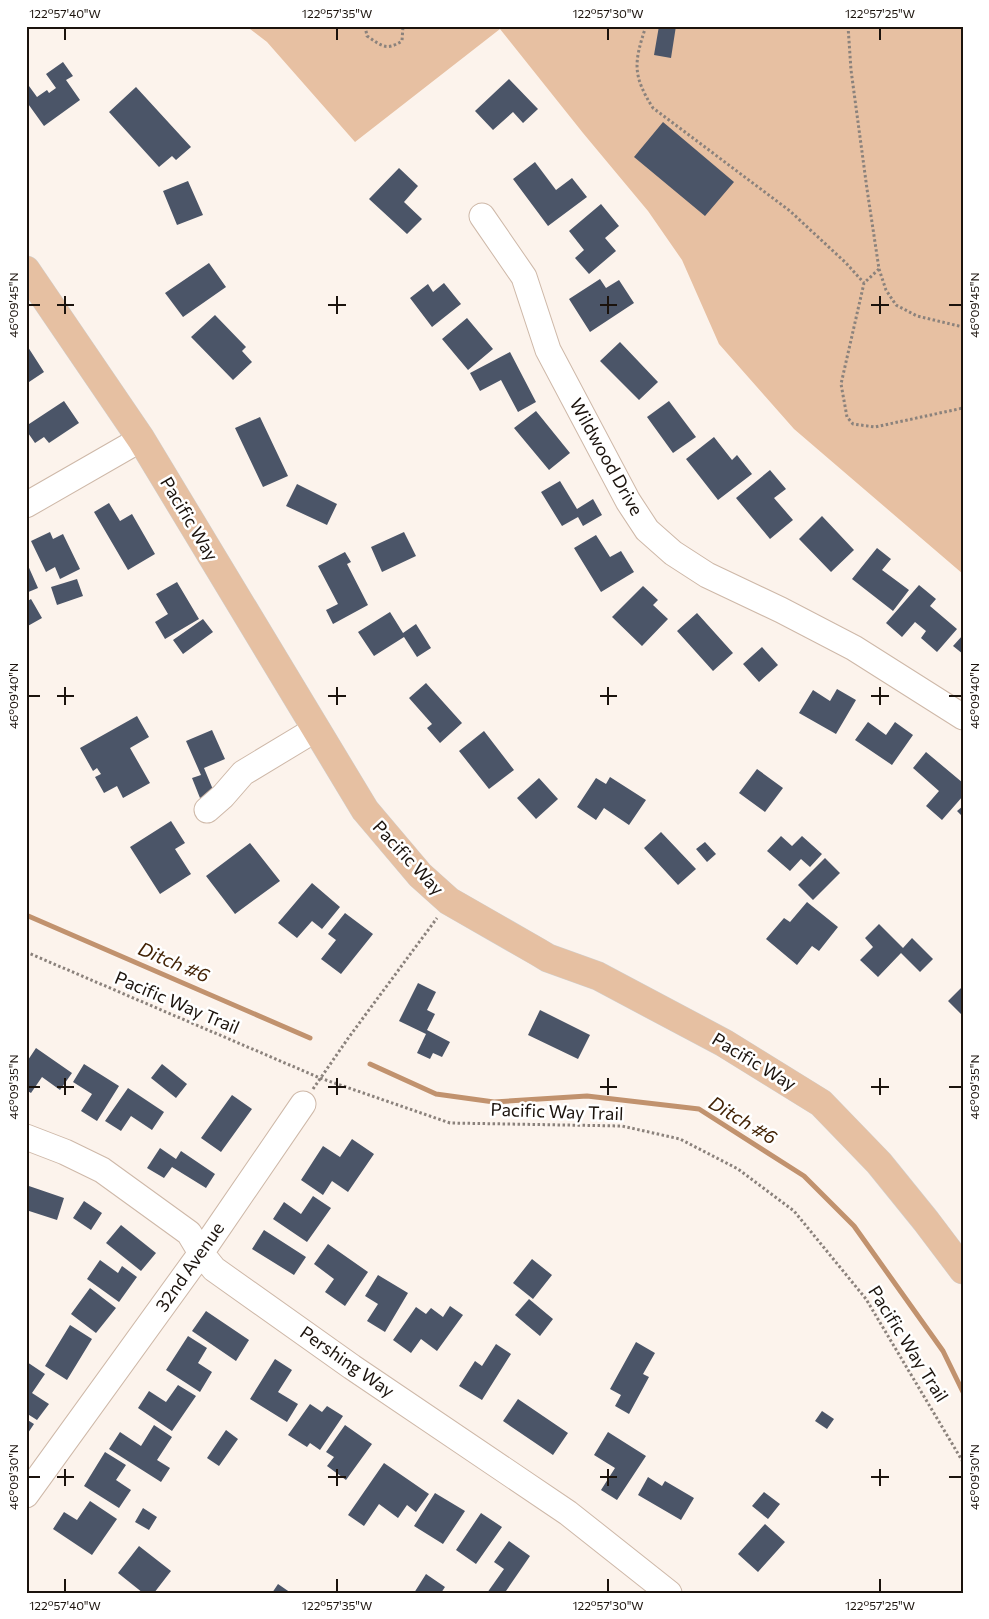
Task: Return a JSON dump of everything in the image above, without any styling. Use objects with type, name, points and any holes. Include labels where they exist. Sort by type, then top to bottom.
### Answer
[{"type":"main road","name":"Pacific Way","points":[[26,270],[141,439],[365,810],[420,875],[449,901],[548,958],[598,976],[724,1043],[821,1103],[879,1163],[963,1270]]},
{"type":"street","name":"Wildwood Drive","points":[[482,216],[524,277],[548,350],[628,501],[647,530],[672,553],[707,575],[854,648],[963,717]]},
{"type":"street","points":[[26,505],[141,439]]},
{"type":"street","points":[[207,810],[223,796],[243,773],[316,729]]},
{"type":"street","name":"32nd Avenue","points":[[26,1496],[201,1253],[303,1104]]},
{"type":"street","name":"Pershing Way","points":[[26,1137],[65,1152],[102,1170],[189,1233],[201,1253],[214,1269],[352,1367],[568,1514],[669,1593]]},
{"type":"path","points":[[365,26],[367,36],[382,46],[393,46],[402,41],[403,26]]},
{"type":"path","points":[[646,26],[638,48],[636,66],[642,91],[653,108],[790,211],[864,283]]},
{"type":"path","points":[[848,26],[851,70],[879,269],[886,290],[896,304],[917,316],[963,327]]},
{"type":"path","points":[[879,269],[864,283],[841,384],[847,417],[853,424],[875,427],[963,408]]},
{"type":"path","points":[[303,1104],[349,1037],[449,901]]},
{"type":"path","name":"Pacific Way Trail","points":[[26,952],[320,1078],[450,1123],[622,1126],[680,1139],[738,1168],[794,1211],[866,1299],[963,1462]]},
{"type":"shaded area","points":[[246,26],[963,26],[963,574],[794,429],[719,344],[682,260],[648,211],[500,29],[355,142],[267,42]]},
{"type":"building","points":[[659,26],[676,26],[671,58],[654,55]]},
{"type":"building","points":[[63,62],[73,76],[66,80],[80,100],[44,126],[26,101],[26,88],[29,86],[37,97],[47,90],[49,93],[56,88],[46,74]]},
{"type":"building","points":[[509,79],[538,109],[523,123],[513,112],[493,130],[475,111]]},
{"type":"building","points":[[136,87],[191,147],[176,160],[172,156],[159,167],[109,112]]},
{"type":"building","points":[[663,122],[734,182],[705,216],[634,157]]},
{"type":"building","points":[[535,162],[556,190],[572,178],[587,197],[548,226],[513,179]]},
{"type":"building","points":[[399,168],[418,186],[404,202],[422,219],[407,234],[369,199]]},
{"type":"building","points":[[188,181],[203,215],[177,225],[163,191]]},
{"type":"building","points":[[601,204],[619,226],[605,238],[616,251],[589,274],[575,258],[584,250],[569,231]]},
{"type":"building","points":[[209,263],[226,287],[183,317],[165,293]]},
{"type":"building","points":[[600,279],[606,288],[619,280],[634,303],[590,332],[569,299]]},
{"type":"building","points":[[444,283],[461,304],[432,327],[410,298],[428,284],[433,292]]},
{"type":"building","points":[[215,315],[246,347],[242,351],[252,362],[233,380],[191,337]]},
{"type":"building","points":[[467,318],[493,349],[468,370],[442,339]]},
{"type":"building","points":[[620,342],[658,382],[639,400],[600,361]]},
{"type":"building","points":[[26,344],[44,372],[26,384]]},
{"type":"building","points":[[510,352],[536,402],[518,412],[501,380],[480,391],[470,373]]},
{"type":"building","points":[[64,401],[79,423],[49,443],[44,437],[35,443],[26,430],[26,426]]},
{"type":"building","points":[[669,401],[696,437],[673,453],[647,417]]},
{"type":"building","points":[[536,411],[570,453],[549,470],[514,428]]},
{"type":"building","points":[[260,417],[288,476],[263,487],[235,428]]},
{"type":"building","points":[[714,437],[732,460],[737,455],[752,474],[718,500],[686,459]]},
{"type":"building","points":[[770,470],[786,489],[774,498],[793,520],[770,539],[736,498]]},
{"type":"building","points":[[560,481],[577,509],[593,499],[602,515],[583,526],[578,517],[562,526],[541,492]]},
{"type":"building","points":[[297,484],[337,504],[327,525],[286,506]]},
{"type":"building","points":[[109,503],[120,521],[132,514],[155,554],[128,570],[94,512]]},
{"type":"building","points":[[822,516],[854,550],[831,572],[799,539]]},
{"type":"building","points":[[50,532],[53,539],[63,534],[80,569],[60,579],[55,567],[46,572],[31,541]]},
{"type":"building","points":[[404,532],[416,556],[382,572],[371,547]]},
{"type":"building","points":[[596,535],[610,557],[621,551],[634,572],[601,592],[574,548]]},
{"type":"building","points":[[877,548],[891,559],[882,570],[909,590],[893,611],[852,579]]},
{"type":"building","points":[[345,552],[351,562],[347,564],[368,605],[333,624],[326,610],[338,604],[318,566]]},
{"type":"building","points":[[26,561],[38,588],[26,593]]},
{"type":"building","points":[[77,579],[83,596],[57,605],[51,587]]},
{"type":"building","points":[[177,582],[199,619],[165,639],[155,622],[168,614],[156,594]]},
{"type":"building","points":[[919,585],[936,599],[930,606],[957,629],[937,652],[921,638],[926,631],[915,622],[902,637],[886,623]]},
{"type":"building","points":[[643,586],[658,600],[653,605],[668,619],[642,646],[612,617]]},
{"type":"building","points":[[31,599],[42,618],[26,627],[26,602]]},
{"type":"building","points":[[390,612],[403,633],[416,624],[431,648],[417,657],[404,637],[374,656],[358,632]]},
{"type":"building","points":[[697,613],[733,653],[713,671],[677,631]]},
{"type":"building","points":[[203,619],[213,632],[183,654],[173,640]]},
{"type":"building","points":[[963,635],[963,654],[953,646]]},
{"type":"building","points":[[762,647],[778,665],[759,682],[743,664]]},
{"type":"building","points":[[426,683],[462,723],[440,743],[427,728],[432,724],[409,698]]},
{"type":"building","points":[[837,689],[856,700],[836,734],[799,713],[813,690],[830,701]]},
{"type":"building","points":[[137,716],[149,737],[130,748],[150,783],[123,798],[117,786],[104,793],[95,777],[101,774],[97,768],[93,771],[80,748]]},
{"type":"building","points":[[868,722],[886,735],[895,722],[913,735],[892,765],[855,740]]},
{"type":"building","points":[[212,730],[225,759],[204,768],[214,792],[200,798],[192,778],[201,775],[186,741]]},
{"type":"building","points":[[484,731],[514,770],[489,789],[459,751]]},
{"type":"building","points":[[926,752],[963,783],[963,796],[942,820],[926,806],[939,791],[913,768]]},
{"type":"building","points":[[757,769],[783,788],[765,812],[739,793]]},
{"type":"building","points":[[610,777],[646,800],[629,825],[604,808],[596,820],[577,807],[596,778],[606,784]]},
{"type":"building","points":[[539,778],[558,799],[536,819],[517,798]]},
{"type":"building","points":[[963,806],[963,817],[957,811]]},
{"type":"building","points":[[171,821],[185,843],[175,849],[191,874],[160,894],[130,847]]},
{"type":"building","points":[[661,832],[696,869],[678,885],[644,848]]},
{"type":"building","points":[[781,836],[792,846],[802,836],[822,854],[810,867],[801,859],[790,871],[767,851]]},
{"type":"building","points":[[705,842],[716,854],[707,862],[696,849]]},
{"type":"building","points":[[250,843],[280,881],[235,914],[206,876]]},
{"type":"building","points":[[825,858],[840,873],[813,900],[798,885]]},
{"type":"building","points":[[312,883],[340,907],[322,929],[312,921],[297,938],[278,923]]},
{"type":"building","points":[[807,902],[838,927],[819,951],[812,946],[797,965],[766,939],[784,918],[790,922]]},
{"type":"building","points":[[345,913],[373,934],[341,974],[321,959],[336,940],[328,934]]},
{"type":"building","points":[[879,924],[903,948],[912,938],[933,959],[920,972],[901,953],[878,977],[860,960],[873,947],[865,938]]},
{"type":"building","points":[[418,983],[436,992],[427,1010],[435,1014],[427,1030],[450,1042],[442,1057],[433,1053],[430,1059],[417,1053],[426,1034],[399,1021]]},
{"type":"building","points":[[963,986],[963,1016],[948,1001]]},
{"type":"building","points":[[540,1010],[590,1035],[578,1059],[528,1035]]},
{"type":"building","points":[[36,1048],[72,1073],[60,1090],[42,1077],[31,1093],[26,1090],[26,1063]]},
{"type":"building","points":[[84,1064],[119,1086],[97,1121],[81,1111],[92,1094],[73,1082]]},
{"type":"building","points":[[162,1064],[187,1084],[176,1098],[151,1078]]},
{"type":"building","points":[[128,1088],[164,1112],[152,1130],[131,1116],[121,1131],[105,1121]]},
{"type":"building","points":[[232,1095],[252,1109],[221,1152],[201,1138]]},
{"type":"building","points":[[352,1139],[374,1154],[348,1192],[332,1181],[323,1195],[301,1180],[323,1146],[340,1157]]},
{"type":"building","points":[[160,1148],[176,1159],[181,1151],[215,1174],[206,1188],[172,1167],[164,1178],[147,1168]]},
{"type":"building","points":[[26,1185],[64,1198],[57,1220],[26,1210]]},
{"type":"building","points":[[313,1196],[331,1208],[307,1242],[273,1219],[284,1202],[301,1214]]},
{"type":"building","points":[[84,1201],[102,1213],[91,1230],[73,1218]]},
{"type":"building","points":[[121,1225],[156,1253],[141,1271],[106,1243]]},
{"type":"building","points":[[264,1230],[306,1257],[294,1275],[252,1249]]},
{"type":"building","points":[[328,1244],[368,1272],[345,1306],[325,1292],[334,1279],[314,1264]]},
{"type":"building","points":[[532,1259],[552,1275],[533,1299],[513,1283]]},
{"type":"building","points":[[100,1260],[118,1273],[122,1266],[137,1277],[119,1302],[87,1279]]},
{"type":"building","points":[[378,1275],[408,1293],[385,1332],[367,1321],[378,1304],[365,1296]]},
{"type":"building","points":[[90,1288],[116,1308],[96,1333],[71,1314]]},
{"type":"building","points":[[529,1299],[553,1319],[540,1336],[515,1315]]},
{"type":"building","points":[[450,1306],[463,1315],[437,1351],[421,1339],[411,1353],[393,1340],[416,1307],[426,1314],[431,1308],[443,1317]]},
{"type":"building","points":[[206,1311],[249,1340],[236,1361],[192,1331]]},
{"type":"building","points":[[70,1325],[92,1339],[67,1380],[45,1366]]},
{"type":"building","points":[[188,1336],[207,1348],[198,1363],[212,1372],[200,1392],[166,1370]]},
{"type":"building","points":[[636,1342],[655,1353],[643,1374],[649,1377],[629,1414],[615,1406],[621,1395],[610,1389]]},
{"type":"building","points":[[496,1344],[511,1354],[482,1400],[459,1386],[475,1361],[482,1366]]},
{"type":"building","points":[[275,1359],[292,1370],[278,1392],[298,1404],[287,1422],[250,1399]]},
{"type":"building","points":[[27,1362],[45,1374],[32,1393],[49,1404],[37,1420],[26,1413]]},
{"type":"building","points":[[178,1385],[196,1396],[172,1431],[138,1408],[149,1391],[166,1402]]},
{"type":"building","points":[[518,1399],[568,1433],[553,1455],[503,1421]]},
{"type":"building","points":[[310,1404],[322,1412],[327,1406],[343,1416],[320,1450],[310,1443],[307,1447],[288,1435]]},
{"type":"building","points":[[822,1411],[834,1419],[827,1429],[815,1421]]},
{"type":"building","points":[[26,1419],[34,1424],[26,1436]]},
{"type":"building","points":[[154,1425],[172,1437],[157,1460],[170,1468],[161,1482],[109,1449],[120,1432],[141,1446]]},
{"type":"building","points":[[345,1425],[372,1444],[346,1480],[327,1466],[334,1457],[326,1452]]},
{"type":"building","points":[[226,1430],[238,1439],[219,1466],[207,1458]]},
{"type":"building","points":[[608,1432],[646,1456],[617,1500],[601,1490],[615,1468],[594,1455]]},
{"type":"building","points":[[105,1452],[126,1465],[116,1480],[131,1490],[119,1508],[84,1486]]},
{"type":"building","points":[[384,1463],[429,1494],[416,1512],[407,1505],[398,1518],[379,1504],[364,1526],[348,1515]]},
{"type":"building","points":[[648,1477],[662,1486],[665,1481],[694,1498],[681,1520],[638,1495]]},
{"type":"building","points":[[764,1492],[780,1504],[768,1519],[752,1506]]},
{"type":"building","points":[[435,1493],[465,1511],[443,1544],[414,1526]]},
{"type":"building","points":[[90,1501],[117,1519],[92,1555],[53,1529],[64,1512],[77,1520]]},
{"type":"building","points":[[143,1508],[157,1517],[149,1530],[135,1522]]},
{"type":"building","points":[[481,1513],[502,1527],[476,1564],[456,1550]]},
{"type":"building","points":[[765,1524],[785,1542],[758,1572],[738,1554]]},
{"type":"building","points":[[509,1541],[530,1556],[506,1591],[509,1593],[487,1593],[504,1569],[494,1562]]},
{"type":"building","points":[[139,1546],[171,1571],[154,1593],[143,1593],[118,1573]]},
{"type":"building","points":[[426,1574],[445,1587],[441,1593],[414,1593]]},
{"type":"building","points":[[278,1584],[291,1593],[272,1593]]},
{"type":"waterway","name":"Ditch #6","points":[[26,915],[310,1038]]},
{"type":"waterway","name":"Ditch #6","points":[[370,1064],[436,1094],[494,1102],[587,1096],[699,1109],[804,1176],[854,1226],[943,1351],[963,1392]]}]
